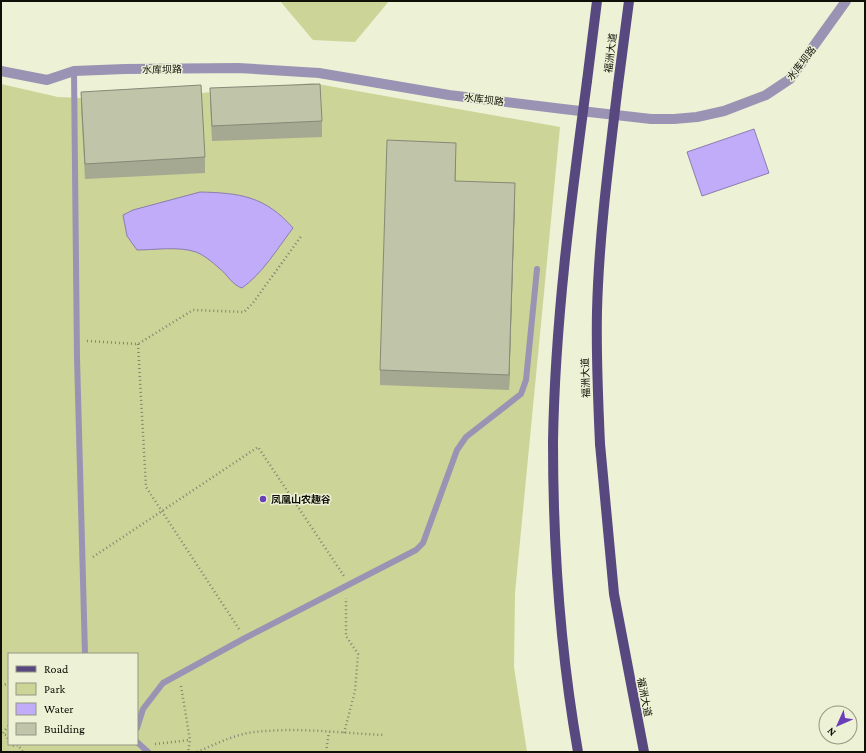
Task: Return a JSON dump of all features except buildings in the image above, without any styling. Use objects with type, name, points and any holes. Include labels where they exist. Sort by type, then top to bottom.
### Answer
[{"type":"main road","name":"福洲大道","points":[[578,752],[573,725],[563,642],[557,577],[553,510],[554,372],[562,285],[597,1]]},
{"type":"main road","name":"福洲大道","points":[[629,1],[607,181],[597,310],[596,376],[600,444],[614,594],[644,752]]},
{"type":"street","name":"水库坝路","points":[[1,71],[47,80],[74,72],[238,68],[319,73],[449,95],[563,109],[651,119],[697,117],[724,112],[752,102],[778,88],[790,79],[846,1]]},
{"type":"lane","points":[[74,72],[77,340],[85,653]]},
{"type":"lane","points":[[138,725],[143,708],[163,683],[245,638],[416,550],[423,542],[457,450],[466,437],[521,394],[526,380],[537,268]]},
{"type":"lane","points":[[138,743],[148,752]]},
{"type":"path","points":[[77,340],[138,344],[193,310],[244,312],[253,303],[302,235]]},
{"type":"path","points":[[138,344],[146,487],[245,638]]},
{"type":"path","points":[[83,564],[258,447]]},
{"type":"path","points":[[179,675],[190,740],[188,752]]},
{"type":"path","points":[[198,752],[225,740],[254,732],[291,730],[384,735]]},
{"type":"path","points":[[326,752],[329,732]]},
{"type":"path","points":[[2,733],[6,735],[8,740]]},
{"type":"path","points":[[144,747],[150,744],[190,740]]},
{"type":"path","points":[[10,745],[18,746],[23,752]]},
{"type":"green space","points":[[280,1],[389,1],[355,42],[313,40]]},
{"type":"green space","name":"凤凰山农趣谷","points":[[312,83],[560,127],[515,593],[514,667],[527,752],[1,752],[1,84],[58,97],[124,100]]},
{"type":"water","points":[[754,129],[769,173],[702,196],[687,152]]},
{"type":"water","points":[[200,192],[240,195],[251,198],[272,209],[283,217],[293,228],[263,268],[242,288],[238,287],[222,270],[199,253],[182,249],[137,250],[127,236],[123,215],[133,210]]},
{"type":"place","name":"凤凰山农趣谷","points":[[263,499]]}]
